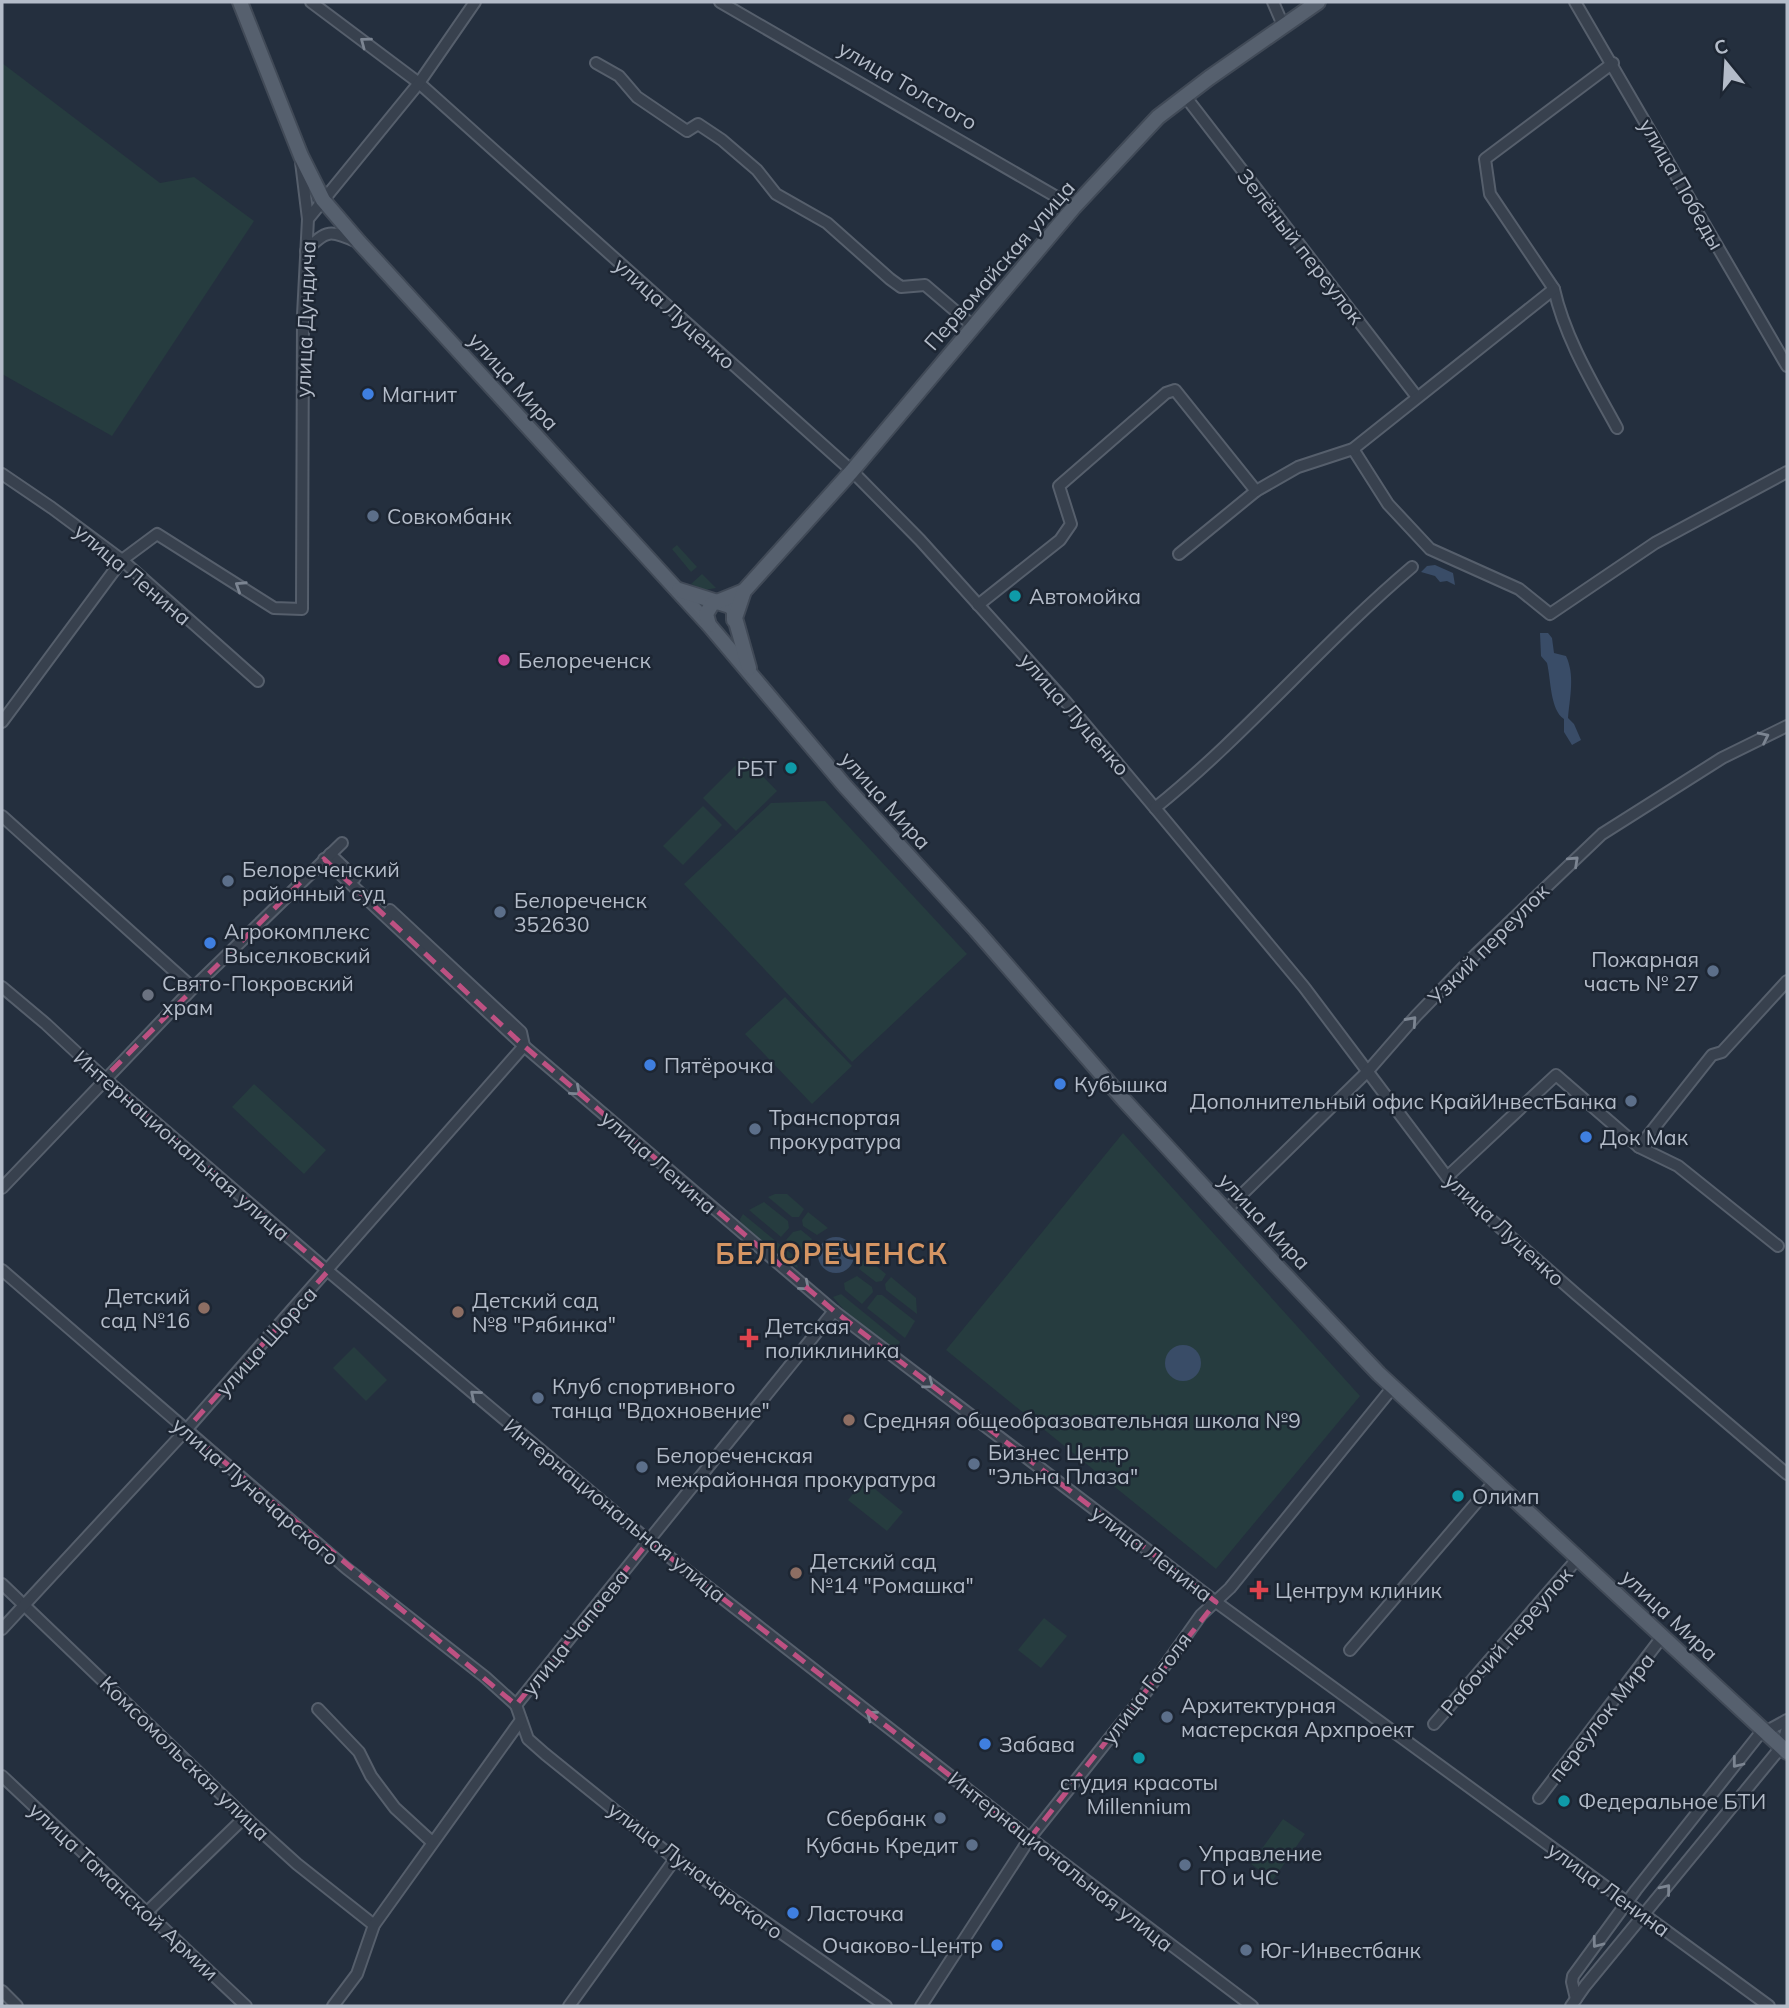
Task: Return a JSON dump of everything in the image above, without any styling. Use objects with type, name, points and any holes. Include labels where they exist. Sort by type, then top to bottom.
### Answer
[{"type":"main road","points":[[240,2],[301,156],[323,200]]},
{"type":"main road","name":"Первомайская улица","points":[[735,618],[744,591],[852,471],[1074,207],[1158,117],[1283,24],[1318,2]]},
{"type":"main road","name":"улица Мира","points":[[323,200],[709,625],[753,679],[1123,1099],[1226,1210],[1394,1387],[1785,1749]]},
{"type":"main road","points":[[676,589],[718,602],[730,606],[735,618],[732,625],[720,631],[709,625],[706,619],[708,608],[718,602]]},
{"type":"main road","name":"Первомайская улица","points":[[718,602],[744,591]]},
{"type":"main road","name":"улица Мира","points":[[735,618],[740,643],[753,679]]},
{"type":"street","name":"улица Луценко","points":[[311,2],[419,83],[852,471],[920,540],[1066,702],[1304,987],[1447,1177],[1471,1202],[1577,1295],[1787,1474]]},
{"type":"street","name":"улица Дундича","points":[[122,560],[158,534],[274,608],[302,609],[303,341],[308,219],[419,83],[475,2]]},
{"type":"street","points":[[1273,2],[1283,24]]},
{"type":"street","name":"улица Победы","points":[[1575,2],[1787,366]]},
{"type":"street","name":"улица Толстого","points":[[726,3],[1074,207]]},
{"type":"street","points":[[596,63],[619,76],[637,97],[687,131],[698,124],[722,140],[757,170],[776,194],[827,223],[901,287],[925,285],[973,326]]},
{"type":"street","points":[[1612,63],[1485,159],[1490,194],[1554,289],[1558,306],[1587,372],[1617,428]]},
{"type":"street","name":"Зелёный переулок","points":[[1185,96],[1417,397]]},
{"type":"street","points":[[301,156],[308,219]]},
{"type":"street","points":[[306,251],[321,234],[343,235],[359,242]]},
{"type":"street","points":[[1179,554],[1256,491],[1298,467],[1353,449],[1554,289]]},
{"type":"street","points":[[978,605],[1060,540],[1071,524],[1059,486],[1166,393],[1175,390],[1256,491]]},
{"type":"street","points":[[1353,449],[1388,504],[1428,552],[1519,589],[1550,614],[1656,543],[1787,472]]},
{"type":"street","name":"улица Ленина","points":[[2,474],[122,560],[258,681]]},
{"type":"street","points":[[2,722],[122,560]]},
{"type":"street","points":[[1155,808],[1219,752],[1329,643],[1412,566]]},
{"type":"street","name":"Узкий переулок","points":[[1226,1210],[1367,1072],[1416,1016],[1468,963],[1602,834],[1722,758],[1787,726]]},
{"type":"street","points":[[2,816],[192,988]]},
{"type":"street","points":[[2,1188],[192,988],[342,843]]},
{"type":"street","name":"улица Ленина","points":[[327,856],[524,1046],[834,1311],[1216,1602],[1769,2006]]},
{"type":"street","points":[[1639,1146],[1712,1055],[1722,1052],[1787,981]]},
{"type":"street","name":"Интернациональная улица","points":[[2,987],[328,1271],[649,1541],[1030,1838],[1252,2006]]},
{"type":"street","name":"улица Щорса","points":[[2,1629],[186,1430],[524,1046]]},
{"type":"street","points":[[1447,1177],[1556,1075],[1639,1146],[1678,1166],[1778,1246]]},
{"type":"street","name":"улица Луначарского","points":[[2,1270],[346,1568],[485,1677],[516,1705]]},
{"type":"street","name":"улица Чапаева","points":[[333,2006],[357,1974],[374,1925],[521,1720],[516,1705],[834,1311]]},
{"type":"street","name":"улица Гоголя","points":[[921,2006],[1030,1838],[1147,1691],[1201,1615],[1216,1602],[1394,1387]]},
{"type":"street","points":[[1350,1650],[1494,1482]]},
{"type":"street","name":"Рабочий переулок","points":[[1434,1724],[1578,1558]]},
{"type":"street","name":"Комсомольская улица","points":[[2,1584],[245,1817],[297,1864],[374,1925]]},
{"type":"street","name":"переулок Мира","points":[[1539,1798],[1662,1637]]},
{"type":"street","points":[[318,1709],[359,1752],[371,1776],[395,1808],[432,1842]]},
{"type":"street","name":"улица Луначарского","points":[[521,1720],[528,1739],[675,1859],[886,2006]]},
{"type":"street","points":[[1574,2003],[1573,1976],[1627,1903],[1750,1746],[1765,1730],[1787,1720]]},
{"type":"street","points":[[1574,2003],[1785,1749],[1787,1728]]},
{"type":"street","name":"улица Таманской Армии","points":[[2,1776],[246,2006]]},
{"type":"street","points":[[146,1913],[245,1817]]},
{"type":"street","points":[[569,2006],[675,1859]]},
{"type":"street","points":[[2,1991],[17,2006]]},
{"type":"highlighted area","points":[[324,859],[524,1046],[834,1311],[1216,1602],[1030,1838],[649,1541],[516,1705],[186,1430],[328,1271],[104,1078]]},
{"type":"green space","points":[[2,63],[160,183],[194,177],[254,221],[112,436],[2,374]]},
{"type":"green space","points":[[677,545],[697,567],[691,572],[672,549]]},
{"type":"green space","points":[[702,574],[716,588],[704,590],[691,584]]},
{"type":"green space","points":[[744,757],[777,791],[736,831],[703,798]]},
{"type":"green space","points":[[825,801],[967,954],[852,1062],[684,884],[771,803]]},
{"type":"green space","points":[[703,806],[722,825],[683,865],[663,846]]},
{"type":"green space","points":[[785,997],[852,1066],[812,1104],[745,1034]]},
{"type":"green space","points":[[254,1084],[326,1150],[304,1174],[232,1107]]},
{"type":"green space","points":[[1123,1133],[1360,1396],[1216,1569],[946,1350]]},
{"type":"green space","points":[[787,1194],[804,1209],[799,1217],[792,1217],[768,1197]]},
{"type":"green space","points":[[764,1202],[788,1221],[789,1228],[781,1237],[749,1210]]},
{"type":"green space","points":[[808,1212],[828,1228],[817,1235],[803,1226],[802,1220]]},
{"type":"green space","points":[[743,1214],[794,1256],[798,1268],[781,1260],[741,1225]]},
{"type":"green space","points":[[801,1230],[812,1239],[809,1253],[799,1252],[786,1240],[793,1232]]},
{"type":"green space","points":[[865,1257],[886,1274],[882,1281],[876,1282],[859,1269]]},
{"type":"green space","points":[[857,1276],[872,1287],[873,1292],[862,1304],[845,1290],[844,1283]]},
{"type":"green space","points":[[891,1277],[916,1298],[917,1314],[886,1290],[885,1284]]},
{"type":"green space","points":[[841,1294],[900,1342],[898,1346],[891,1347],[850,1317],[833,1297]]},
{"type":"green space","points":[[877,1295],[882,1295],[915,1321],[905,1338],[867,1308]]},
{"type":"green space","points":[[354,1347],[387,1380],[366,1401],[333,1368]]},
{"type":"green space","points":[[864,1480],[903,1512],[887,1531],[848,1500]]},
{"type":"green space","points":[[1044,1618],[1067,1636],[1041,1668],[1018,1650]]},
{"type":"green space","points":[[1283,1819],[1305,1834],[1273,1880],[1251,1864]]},
{"type":"water","points":[[1435,565],[1453,573],[1455,585],[1447,581],[1440,582],[1435,576],[1421,572],[1427,566]]},
{"type":"water","points":[[1540,633],[1548,633],[1552,638],[1554,653],[1566,656],[1569,663],[1571,686],[1568,718],[1574,724],[1581,740],[1572,745],[1564,732],[1564,719],[1559,715],[1554,702],[1547,663],[1541,656]]},
{"type":"water","points":[[836,1237],[849,1242],[854,1255],[849,1268],[836,1273],[823,1268],[818,1255],[823,1242]]},
{"type":"water","points":[[1183,1345],[1196,1350],[1201,1363],[1196,1376],[1183,1381],[1170,1376],[1165,1363],[1170,1350]]},
{"type":"place","name":"Магнит","points":[[368,394]]},
{"type":"place","name":"Совкомбанк","points":[[373,516]]},
{"type":"place","name":"Автомойка","points":[[1015,596]]},
{"type":"place","name":"Белореченск","points":[[504,660]]},
{"type":"place","name":"РБТ","points":[[791,768]]},
{"type":"place","name":"Белореченский районный суд","points":[[228,881]]},
{"type":"place","name":"Белореченск 352630","points":[[500,912]]},
{"type":"place","name":"Агрокомплекс Выселковский","points":[[210,943]]},
{"type":"place","name":"Пожарная часть № 27","points":[[1713,971]]},
{"type":"place","name":"Свято-Покровский храм","points":[[148,995]]},
{"type":"place","name":"Пятёрочка","points":[[650,1065]]},
{"type":"place","name":"Кубышка","points":[[1060,1084]]},
{"type":"place","name":"Дополнительный офис КрайИнвестБанка","points":[[1631,1101]]},
{"type":"place","name":"Транспортая прокуратура","points":[[755,1129]]},
{"type":"place","name":"Док Мак","points":[[1586,1137]]},
{"type":"place","name":"Детский сад №16","points":[[204,1308]]},
{"type":"place","name":"Детский сад №8 \"Рябинка\"","points":[[458,1312]]},
{"type":"place","name":"Детская поликлиника","points":[[749,1338]]},
{"type":"place","name":"Клуб спортивного танца \"Вдохновение\"","points":[[538,1398]]},
{"type":"place","name":"Средняя общеобразовательная школа №9","points":[[849,1420]]},
{"type":"place","name":"Бизнес Центр \"Эльна Плаза\"","points":[[974,1464]]},
{"type":"place","name":"Белореченская межрайонная прокуратура","points":[[642,1467]]},
{"type":"place","name":"Олимп","points":[[1458,1496]]},
{"type":"place","name":"Детский сад №14 \"Ромашка\"","points":[[796,1573]]},
{"type":"place","name":"Центрум клиник","points":[[1259,1590]]},
{"type":"place","name":"Архитектурная мастерская Архпроект","points":[[1167,1717]]},
{"type":"place","name":"Забава","points":[[985,1744]]},
{"type":"place","name":"студия красоты Millennium","points":[[1139,1758]]},
{"type":"place","name":"Федеральное БТИ","points":[[1564,1801]]},
{"type":"place","name":"Сбербанк","points":[[940,1818]]},
{"type":"place","name":"Кубань Кредит","points":[[972,1845]]},
{"type":"place","name":"Управление ГО и ЧС","points":[[1185,1865]]},
{"type":"place","name":"Ласточка","points":[[793,1913]]},
{"type":"place","name":"Очаково-Центр","points":[[997,1945]]},
{"type":"place","name":"Юг-Инвестбанк","points":[[1246,1950]]},
{"type":"district","name":"БЕЛОРЕЧЕНСК","points":[[832,1253]]}]
